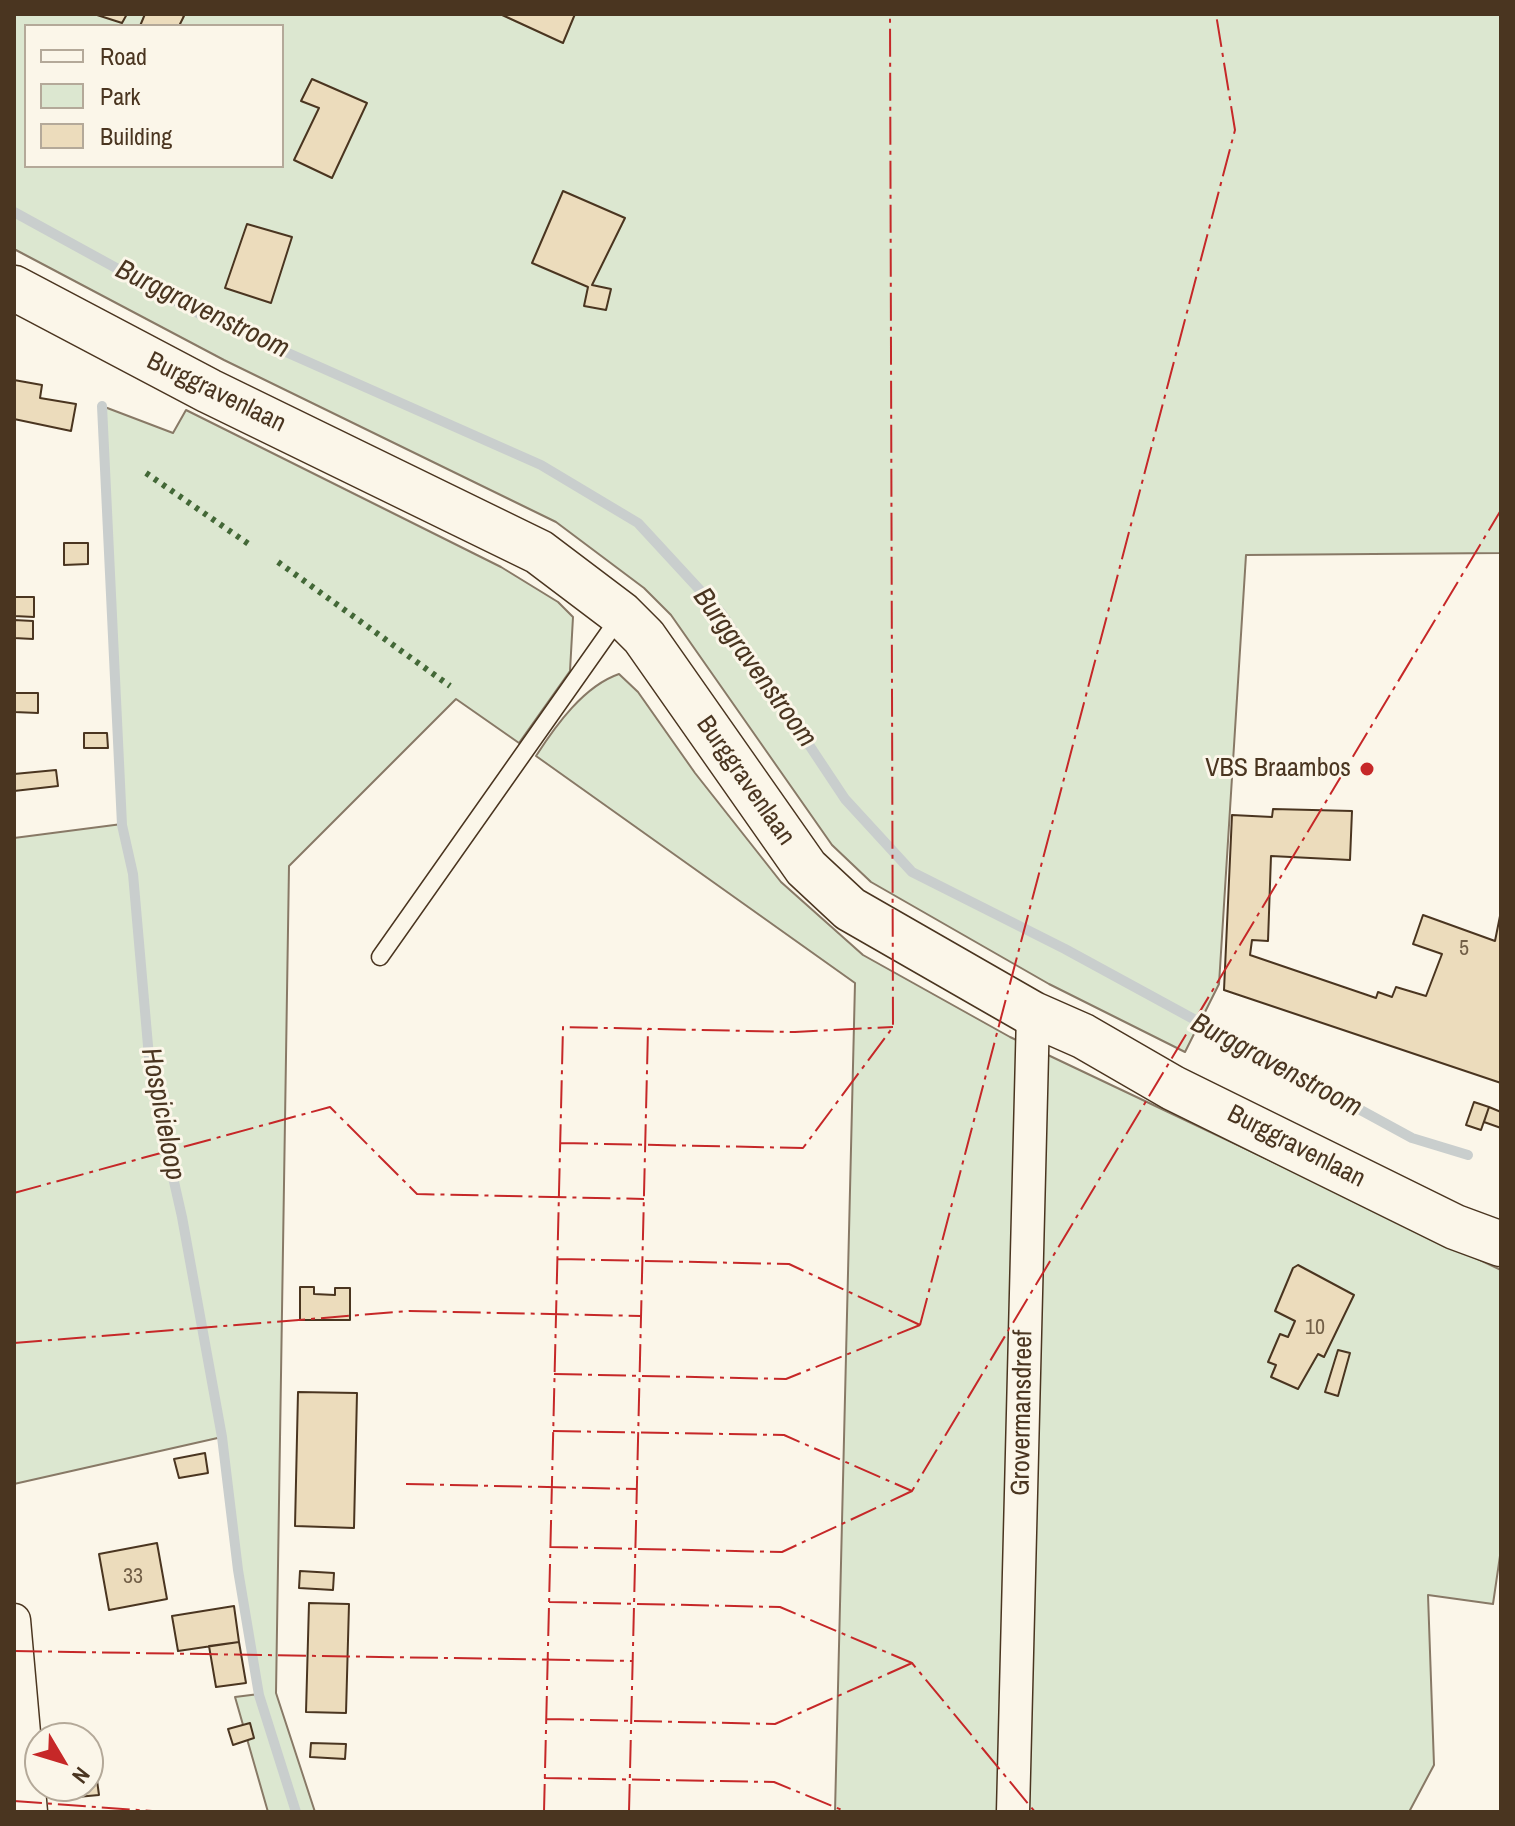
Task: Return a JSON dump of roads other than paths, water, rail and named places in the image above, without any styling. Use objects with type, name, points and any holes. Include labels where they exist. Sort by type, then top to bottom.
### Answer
[{"type":"main road","name":"Burggravenlaan","points":[[14,288],[196,384],[539,552],[621,614],[644,637],[806,868],[850,909],[1033,1014],[1083,1036],[1173,1088],[1455,1227],[1501,1244]]},
{"type":"street","name":"Grovermansdreef","points":[[1013,1812],[1033,1014]]},
{"type":"street","points":[[14,1620],[31,1812]]},
{"type":"lane","points":[[380,957],[621,614]]},
{"type":"waterway","name":"Burggravenstroom","points":[[14,212],[200,314],[541,465],[638,523],[722,614],[845,799],[912,872],[1065,949],[1412,1138],[1468,1155]]},
{"type":"waterway","name":"Hospicieloop","points":[[102,406],[122,825],[133,874],[151,1080],[182,1217],[222,1437],[238,1570],[259,1695],[296,1812]]},
{"type":"place","name":"VBS Braambos","points":[[1367,769]]}]
